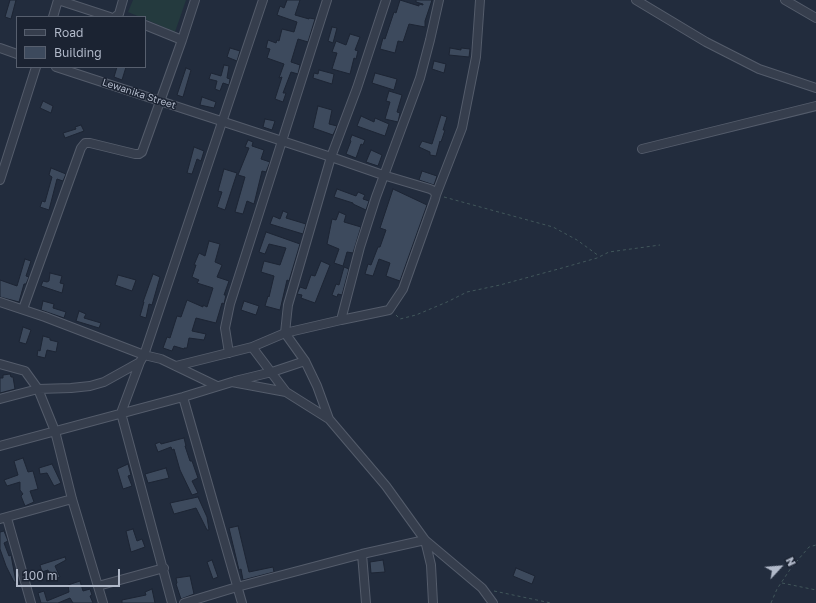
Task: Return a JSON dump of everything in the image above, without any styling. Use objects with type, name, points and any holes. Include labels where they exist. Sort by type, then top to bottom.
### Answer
[{"type":"street","points":[[52,16],[58,0],[107,16]]},
{"type":"street","points":[[120,16],[124,0]]},
{"type":"street","points":[[23,310],[80,148],[85,143],[90,143],[139,154],[142,152],[195,0]]},
{"type":"street","points":[[172,603],[164,568],[121,413],[142,358],[263,0]]},
{"type":"street","points":[[229,353],[225,328],[227,317],[281,141],[327,0]]},
{"type":"street","points":[[386,0],[357,88],[331,157],[288,305],[285,333],[305,361],[330,419],[386,486],[425,540],[482,588],[493,603]]},
{"type":"street","points":[[341,320],[360,247],[383,175],[420,78],[439,0]]},
{"type":"street","points":[[176,366],[252,347],[285,333],[389,310],[403,289],[436,195],[462,128],[476,57],[480,0]]},
{"type":"street","points":[[636,0],[706,42],[759,69],[816,88]]},
{"type":"street","points":[[785,0],[816,18]]},
{"type":"street","points":[[146,25],[182,40]]},
{"type":"street","points":[[0,48],[16,54]]},
{"type":"street","points":[[0,180],[36,68]]},
{"type":"street","name":"Lewanika Street","points":[[59,68],[383,175],[430,189],[434,191],[436,195]]},
{"type":"street","points":[[642,149],[816,106]]},
{"type":"street","points":[[0,302],[142,358],[161,359],[217,386]]},
{"type":"street","points":[[252,347],[286,392]]},
{"type":"street","points":[[0,399],[38,389],[90,386],[111,379],[142,358]]},
{"type":"street","points":[[0,446],[183,397],[217,386],[272,372],[305,361]]},
{"type":"street","points":[[0,364],[25,371],[38,389],[55,431],[72,499],[103,603]]},
{"type":"street","points":[[232,382],[286,392],[330,419]]},
{"type":"street","points":[[183,397],[242,603]]},
{"type":"street","points":[[30,603],[3,518],[72,499]]},
{"type":"street","points":[[184,603],[237,587],[362,554],[425,540]]},
{"type":"street","points":[[425,540],[432,565],[433,603]]},
{"type":"street","points":[[362,554],[366,603]]},
{"type":"street","points":[[98,586],[164,568]]},
{"type":"path","points":[[436,195],[553,226],[577,240],[599,256]]},
{"type":"path","points":[[389,310],[400,319],[416,315],[471,291],[476,291],[597,258],[609,252],[660,245]]},
{"type":"path","points":[[771,603],[791,568],[809,546],[816,545]]},
{"type":"path","points":[[782,583],[816,590]]},
{"type":"path","points":[[482,588],[551,603]]},
{"type":"green space","points":[[133,0],[186,0],[175,32],[146,19],[146,16],[138,16],[128,12]]},
{"type":"building","points":[[10,0],[16,0],[11,19],[5,17]]},
{"type":"building","points":[[287,0],[300,0],[295,15],[315,19],[308,42],[298,39],[291,62],[300,65],[298,74],[291,72],[283,93],[286,93],[283,102],[275,99],[282,77],[279,78],[284,64],[267,58],[270,49],[266,48],[268,40],[276,43],[277,40],[279,41],[282,29],[294,32],[297,22],[277,15],[280,6],[284,8]]},
{"type":"building","points":[[400,0],[419,6],[419,4],[423,4],[416,2],[416,0],[432,0],[425,21],[425,27],[409,24],[403,42],[398,41],[395,53],[380,49],[383,38],[385,39],[394,12],[396,13]]},
{"type":"building","points":[[332,27],[337,28],[333,43],[328,41]]},
{"type":"building","points":[[350,34],[360,37],[355,50],[358,51],[356,59],[354,58],[350,74],[332,69],[337,53],[332,52],[336,41],[346,45]]},
{"type":"building","points":[[230,48],[240,51],[237,61],[227,57]]},
{"type":"building","points":[[450,48],[461,50],[461,48],[470,49],[469,57],[449,55]]},
{"type":"building","points":[[434,61],[446,64],[444,73],[432,69]]},
{"type":"building","points":[[224,65],[229,66],[227,78],[230,79],[229,85],[223,83],[220,91],[215,89],[217,81],[209,79],[211,73],[221,76]]},
{"type":"building","points":[[117,68],[126,68],[122,80],[114,77]]},
{"type":"building","points":[[186,68],[191,70],[183,97],[177,95]]},
{"type":"building","points":[[319,70],[334,74],[332,84],[313,78],[314,73],[318,74]]},
{"type":"building","points":[[375,73],[397,79],[394,90],[372,83]]},
{"type":"building","points":[[389,91],[402,95],[397,112],[400,113],[398,122],[385,119],[390,102],[386,101]]},
{"type":"building","points":[[202,97],[216,102],[214,108],[200,105]]},
{"type":"building","points":[[43,101],[53,106],[51,113],[40,108]]},
{"type":"building","points":[[318,106],[332,110],[329,124],[337,126],[333,135],[313,128]]},
{"type":"building","points":[[441,115],[447,117],[443,130],[445,130],[436,156],[430,155],[430,152],[419,147],[422,141],[432,144]]},
{"type":"building","points":[[361,116],[374,122],[375,118],[389,124],[385,136],[357,126]]},
{"type":"building","points":[[265,119],[275,121],[272,130],[263,127]]},
{"type":"building","points":[[81,125],[84,131],[65,138],[63,133],[76,129],[75,127]]},
{"type":"building","points":[[352,135],[365,140],[363,145],[361,144],[356,158],[346,154]]},
{"type":"building","points":[[248,140],[253,142],[252,146],[264,150],[261,159],[270,162],[266,172],[262,171],[254,204],[247,201],[243,214],[235,212],[245,177],[238,175],[249,148],[245,147]]},
{"type":"building","points":[[194,147],[204,151],[201,161],[197,159],[192,174],[187,173]]},
{"type":"building","points":[[371,150],[382,155],[378,166],[366,162]]},
{"type":"building","points":[[51,168],[66,174],[63,181],[57,179],[49,210],[40,207],[42,201],[45,202],[52,177],[49,175]]},
{"type":"building","points":[[224,169],[237,173],[225,210],[217,207],[222,192],[218,191]]},
{"type":"building","points":[[422,171],[437,176],[434,185],[419,180]]},
{"type":"building","points":[[337,189],[356,196],[358,192],[365,195],[363,199],[369,201],[366,210],[353,203],[334,197]]},
{"type":"building","points":[[393,189],[427,205],[400,281],[386,276],[390,263],[379,259],[373,276],[365,274],[368,264],[371,265],[378,247],[380,247],[386,230],[380,228]]},
{"type":"building","points":[[283,211],[288,213],[286,218],[306,224],[303,234],[270,224],[273,216],[280,219]]},
{"type":"building","points":[[339,212],[346,215],[344,222],[361,227],[353,253],[347,252],[343,266],[334,263],[339,249],[327,244],[332,219],[336,220]]},
{"type":"building","points":[[266,232],[300,244],[289,281],[287,280],[280,310],[265,306],[268,296],[269,297],[274,276],[261,272],[264,261],[280,265],[286,248],[269,244],[265,254],[259,252]]},
{"type":"building","points":[[209,241],[220,244],[215,262],[222,265],[217,277],[229,281],[224,295],[226,295],[224,304],[222,303],[216,323],[196,318],[192,331],[206,334],[204,340],[189,338],[187,348],[184,349],[174,346],[172,351],[163,348],[167,337],[170,338],[177,316],[181,317],[187,300],[203,307],[203,305],[207,307],[213,288],[197,283],[199,280],[192,277],[196,265],[194,265],[199,253],[205,256]]},
{"type":"building","points":[[25,259],[31,261],[26,276],[29,277],[26,284],[24,284],[19,302],[0,297],[0,280],[17,286]]},
{"type":"building","points":[[321,261],[330,265],[315,303],[301,298],[302,295],[297,294],[300,287],[306,289],[311,275],[315,276]]},
{"type":"building","points":[[344,267],[349,269],[342,295],[338,294],[337,297],[332,295],[336,284],[339,285]]},
{"type":"building","points":[[50,273],[62,276],[60,283],[64,284],[62,293],[41,286],[43,281],[49,281]]},
{"type":"building","points":[[153,274],[160,277],[152,305],[149,304],[146,318],[140,316],[143,302]]},
{"type":"building","points":[[118,275],[136,280],[132,291],[115,285]]},
{"type":"building","points":[[43,301],[54,304],[53,308],[66,312],[64,318],[41,310]]},
{"type":"building","points":[[244,301],[259,306],[256,315],[241,310]]},
{"type":"building","points":[[79,311],[86,314],[84,318],[101,323],[99,328],[76,321]]},
{"type":"building","points":[[23,327],[31,330],[26,344],[19,342]]},
{"type":"building","points":[[43,336],[58,342],[56,352],[47,350],[45,358],[37,356],[38,350],[40,351]]},
{"type":"building","points":[[10,374],[11,377],[13,377],[15,389],[0,393],[0,378],[3,378],[3,375]]},
{"type":"building","points":[[184,438],[190,461],[192,461],[198,478],[192,481],[198,493],[192,495],[180,470],[174,449],[172,450],[171,447],[158,452],[155,444],[160,442],[161,444]]},
{"type":"building","points":[[23,458],[28,472],[33,471],[38,489],[30,491],[34,502],[25,506],[21,496],[23,494],[20,490],[20,482],[7,486],[4,480],[18,475],[14,461]]},
{"type":"building","points":[[52,464],[61,483],[54,486],[47,473],[40,474],[39,468]]},
{"type":"building","points":[[128,464],[131,475],[128,476],[132,486],[123,489],[117,469]]},
{"type":"building","points":[[166,468],[169,478],[148,483],[145,474]]},
{"type":"building","points":[[198,497],[207,517],[209,530],[207,530],[196,508],[174,514],[170,503]]},
{"type":"building","points":[[238,526],[249,572],[273,567],[274,572],[243,580],[241,569],[239,570],[229,528]]},
{"type":"building","points":[[133,529],[137,541],[142,539],[145,547],[131,552],[126,531]]},
{"type":"building","points":[[4,531],[8,541],[4,543],[9,556],[11,555],[16,582],[14,582],[6,566],[0,549],[0,532]]},
{"type":"building","points":[[65,557],[66,560],[55,566],[60,577],[52,580],[48,570],[42,572],[40,565]]},
{"type":"building","points":[[212,560],[218,577],[213,579],[207,562]]},
{"type":"building","points":[[383,560],[385,572],[371,573],[370,562]]},
{"type":"building","points":[[516,568],[535,576],[532,584],[513,576]]},
{"type":"building","points":[[190,576],[194,594],[181,599],[176,584],[176,578]]},
{"type":"building","points":[[80,581],[83,591],[90,589],[92,595],[90,596],[93,603],[73,603],[70,598],[58,603],[41,603],[38,593],[44,591],[47,601],[69,592],[68,585]]},
{"type":"building","points":[[152,589],[155,603],[122,603],[122,600],[146,595],[145,592]]}]
